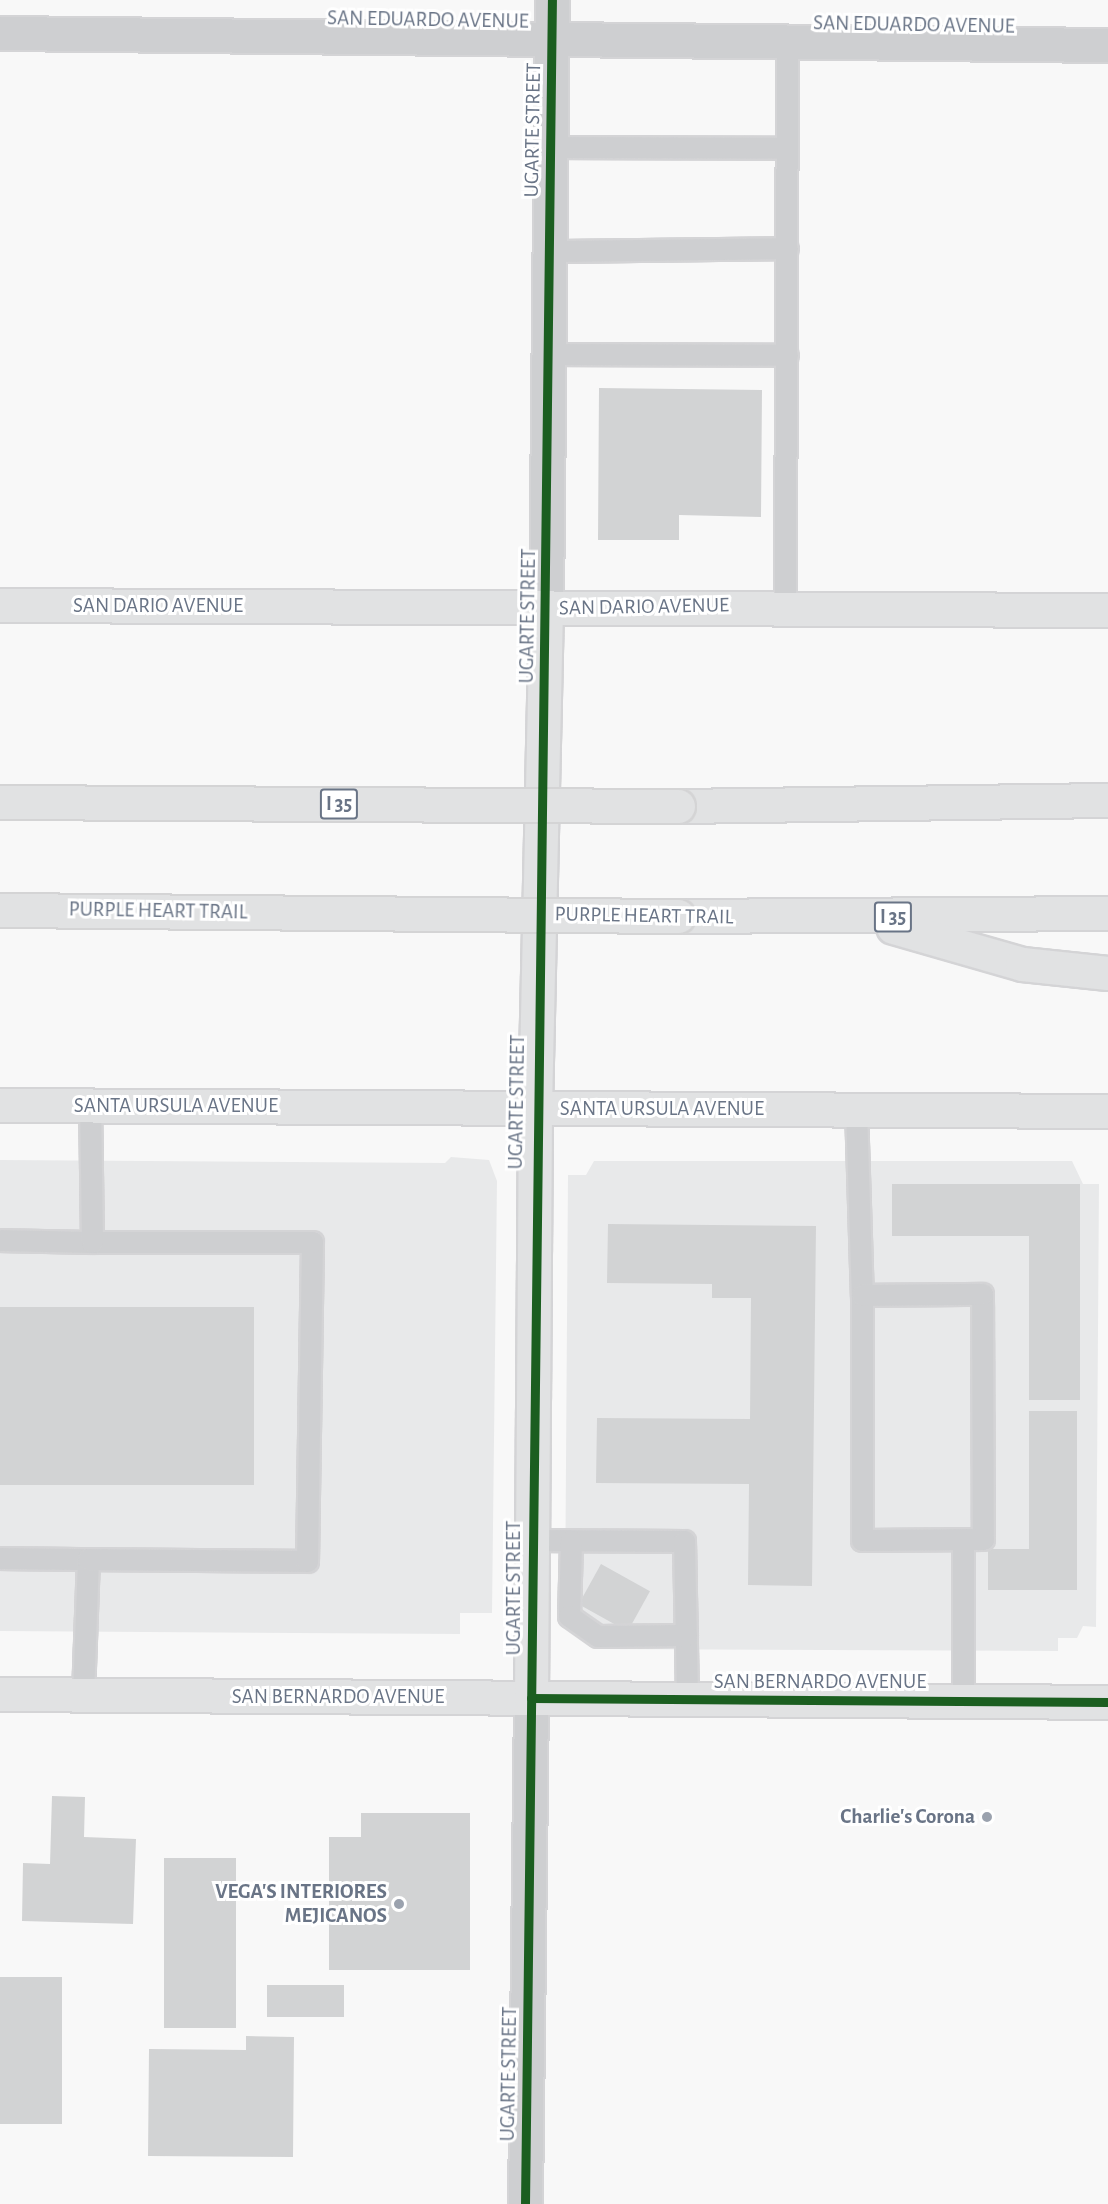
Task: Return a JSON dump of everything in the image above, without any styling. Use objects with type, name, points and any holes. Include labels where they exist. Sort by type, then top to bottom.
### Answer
[{"type":"main road","name":"SAN DARIO AVENUE","points":[[0,605],[546,608],[785,606],[1108,610]]},
{"type":"main road","name":"UGARTE STREET","points":[[531,1698],[535,1108],[546,608]]},
{"type":"main road","name":"I 35","points":[[0,802],[678,806],[1108,800]]},
{"type":"main road","name":"PURPLE HEART TRAIL","points":[[0,910],[859,918],[1108,913]]},
{"type":"main road","points":[[859,918],[1022,964],[1108,973]]},
{"type":"main road","name":"SANTA URSULA AVENUE","points":[[0,1105],[1108,1111]]},
{"type":"main road","name":"SAN BERNARDO AVENUE","points":[[0,1695],[1108,1702]]},
{"type":"street","name":"UGARTE STREET","points":[[546,608],[552,0]]},
{"type":"street","name":"SAN EDUARDO AVENUE","points":[[0,33],[1108,45]]},
{"type":"street","name":"UGARTE STREET","points":[[525,2204],[531,1698]]},
{"type":"lane","points":[[785,606],[787,42]]},
{"type":"lane","points":[[551,147],[787,148]]},
{"type":"lane","points":[[550,250],[787,248]]},
{"type":"lane","points":[[549,354],[787,355]]},
{"type":"lane","points":[[90,1106],[92,1242]]},
{"type":"lane","points":[[856,1110],[862,1295],[862,1540],[984,1539],[982,1294],[862,1295]]},
{"type":"lane","points":[[0,1240],[312,1242],[307,1561],[0,1558]]},
{"type":"lane","points":[[963,1539],[963,1701]]},
{"type":"lane","points":[[532,1540],[684,1541],[687,1699]]},
{"type":"lane","points":[[571,1541],[569,1616],[598,1636],[686,1635]]},
{"type":"lane","points":[[83,1695],[88,1559]]},
{"type":"shaded area","points":[[451,1157],[489,1160],[497,1181],[492,1613],[460,1613],[460,1634],[0,1631],[0,1160],[445,1163]]},
{"type":"shaded area","points":[[594,1161],[1072,1161],[1083,1184],[1099,1184],[1096,1627],[1083,1626],[1077,1638],[1058,1638],[1058,1651],[602,1649],[601,1632],[565,1607],[568,1175],[586,1175]]},
{"type":"building","points":[[599,388],[762,390],[761,517],[679,515],[679,540],[598,540]]},
{"type":"building","points":[[892,1184],[1080,1184],[1080,1400],[1029,1400],[1029,1236],[892,1236]]},
{"type":"building","points":[[608,1224],[816,1226],[812,1586],[748,1585],[749,1484],[596,1483],[597,1418],[750,1419],[751,1298],[712,1298],[712,1284],[607,1283]]},
{"type":"building","points":[[0,1307],[254,1307],[254,1485],[0,1485]]},
{"type":"building","points":[[1029,1411],[1077,1411],[1077,1590],[988,1590],[988,1549],[1029,1549]]},
{"type":"building","points":[[601,1564],[650,1591],[628,1631],[579,1604]]},
{"type":"building","points":[[52,1796],[85,1797],[84,1837],[136,1839],[133,1924],[22,1921],[23,1863],[50,1864]]},
{"type":"building","name":"VEGA'S INTERIORES MEJICANOS","points":[[361,1813],[470,1813],[470,1970],[329,1970],[329,1837],[361,1837]]},
{"type":"building","points":[[164,1858],[236,1858],[236,2028],[164,2028]]},
{"type":"building","points":[[0,1977],[62,1977],[62,2124],[0,2124]]},
{"type":"building","points":[[267,1985],[344,1985],[344,2017],[267,2017]]},
{"type":"building","points":[[246,2036],[294,2037],[293,2157],[148,2156],[149,2049],[246,2050]]},
{"type":"cycle path","points":[[525,2204],[552,0]]},
{"type":"cycle path","points":[[531,1698],[1108,1702]]},
{"type":"place","name":"Charlie's Corona","points":[[987,1817]]},
{"type":"place","name":"VEGA'S INTERIORES MEJICANOS","points":[[399,1904]]}]
